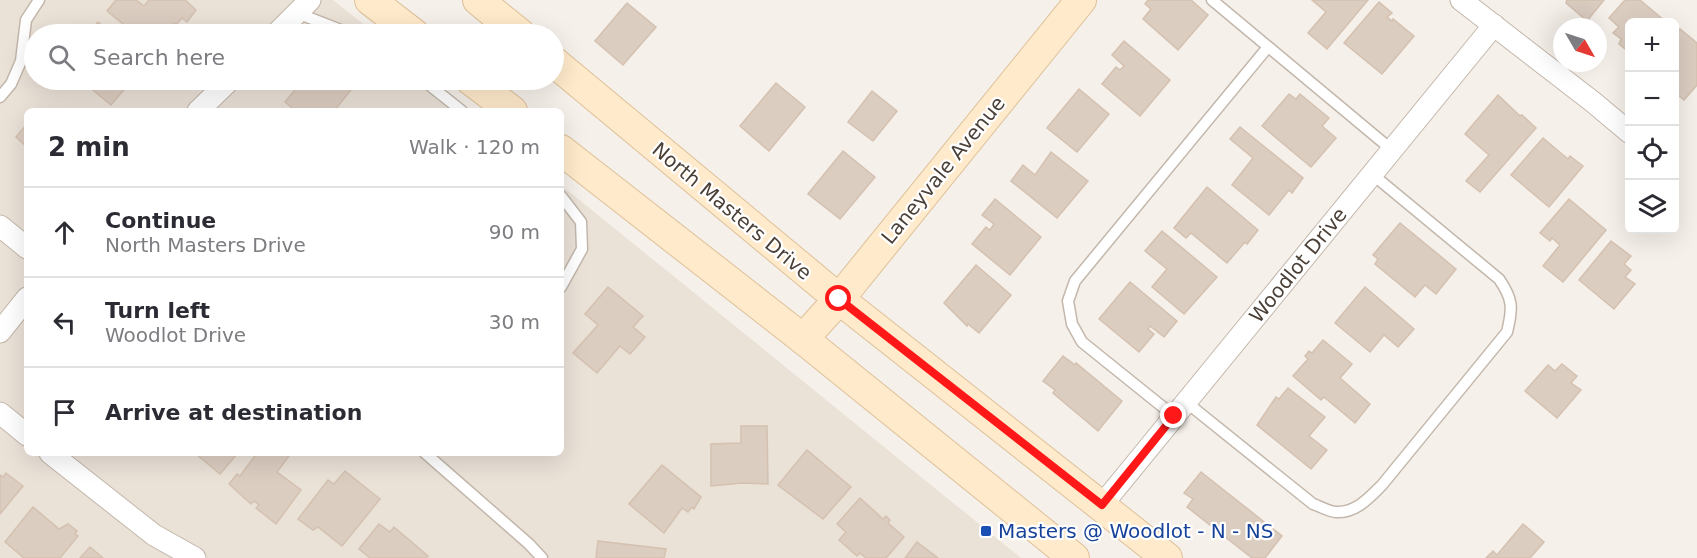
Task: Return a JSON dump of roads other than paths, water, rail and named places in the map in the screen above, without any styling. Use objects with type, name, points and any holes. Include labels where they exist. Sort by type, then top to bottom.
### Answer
[{"type":"main road","points":[[370,0],[401,24]]},
{"type":"main road","points":[[478,0],[508,24]]},
{"type":"main road","name":"Laneyvale Avenue","points":[[803,339],[839,299],[1081,0]]},
{"type":"main road","name":"North Masters Drive","points":[[564,70],[839,299],[1167,558]]},
{"type":"main road","points":[[484,90],[508,108]]},
{"type":"main road","points":[[564,152],[803,339],[1057,553]]},
{"type":"street","points":[[1461,0],[1625,130]]},
{"type":"street","points":[[286,24],[304,7]]},
{"type":"street","name":"Woodlot Drive","points":[[1102,505],[1494,25]]},
{"type":"street","points":[[201,108],[220,90]]},
{"type":"street","points":[[0,226],[24,246]]},
{"type":"street","points":[[0,332],[24,302]]},
{"type":"street","points":[[0,413],[24,433]]},
{"type":"street","points":[[54,456],[154,536],[195,558]]},
{"type":"lane","points":[[26,24],[39,0]]},
{"type":"lane","points":[[1212,0],[1392,150]]},
{"type":"lane","points":[[304,7],[334,24]]},
{"type":"lane","points":[[0,96],[10,84],[21,61],[24,36]]},
{"type":"lane","points":[[1268,47],[1075,281],[1068,301],[1072,324],[1082,342],[1313,504],[1335,512],[1352,509],[1365,502],[1382,485],[1508,332],[1512,313],[1510,295],[1499,279],[1372,174]]},
{"type":"lane","points":[[436,90],[458,108]]},
{"type":"lane","points":[[564,200],[581,222],[582,249],[564,282]]},
{"type":"lane","points":[[428,456],[530,544],[542,558]]},
{"type":"place","name":"Masters @ Woodlot - N - NS","points":[[986,531]]}]
